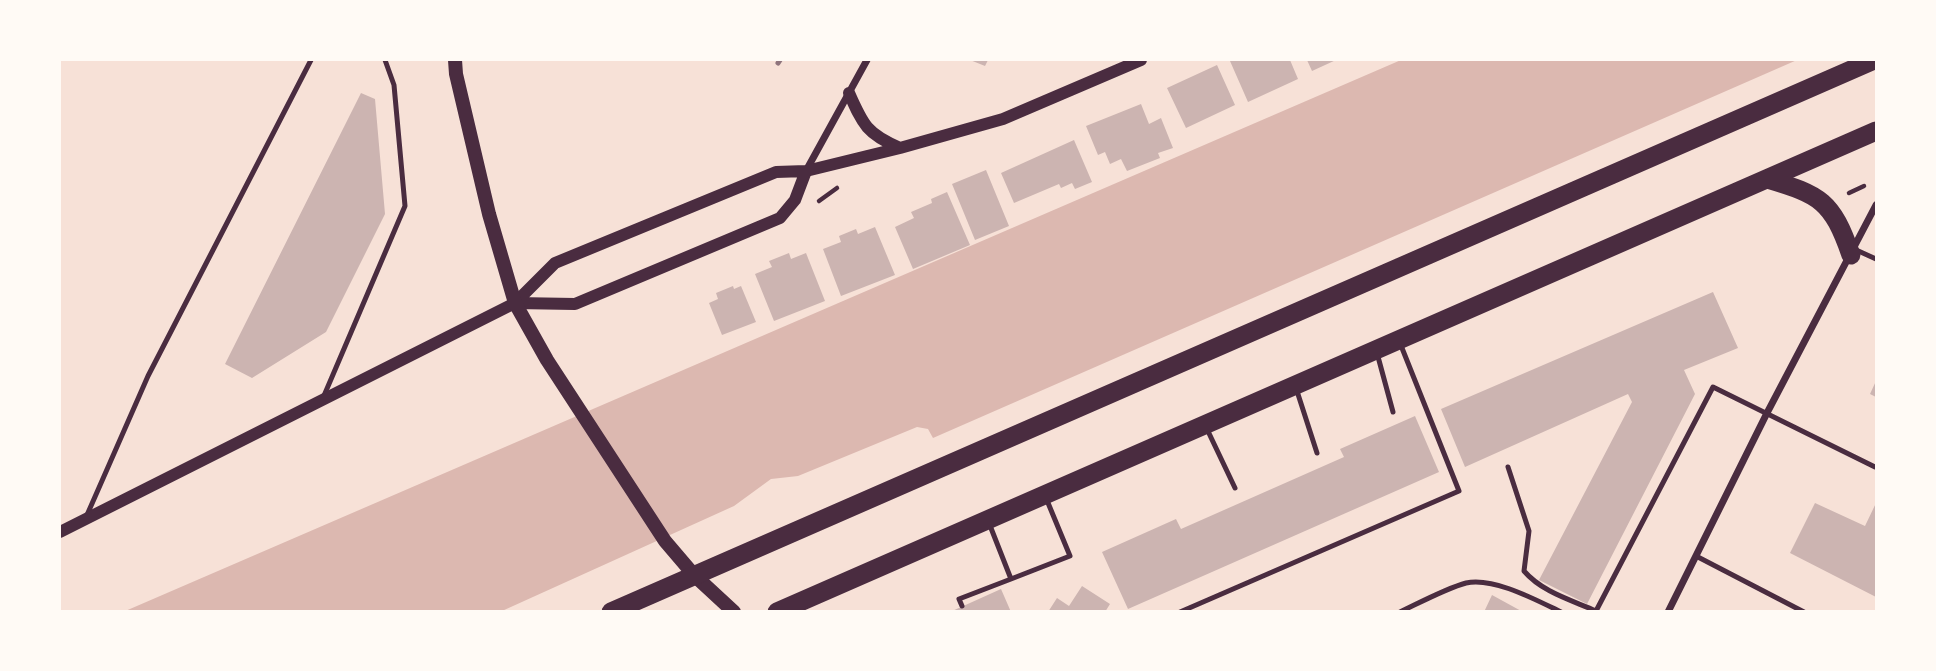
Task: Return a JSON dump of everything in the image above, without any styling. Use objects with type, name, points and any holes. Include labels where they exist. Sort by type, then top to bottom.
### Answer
[{"type":"highway","points":[[611,611],[1874,60]]},
{"type":"highway","points":[[777,611],[1877,131]]},
{"type":"highway","points":[[1767,179],[1799,189],[1822,201],[1839,221],[1852,252]]},
{"type":"main road","points":[[454,60],[489,214],[515,303],[547,360],[665,541],[694,575],[734,611]]},
{"type":"street","points":[[515,303],[575,304],[780,218],[795,200],[806,171],[867,60]]},
{"type":"street","points":[[60,532],[515,303],[555,263],[776,172],[806,171],[1003,119],[1141,60]]},
{"type":"street","points":[[849,93],[860,119],[873,134],[900,148]]},
{"type":"street","points":[[1668,611],[1767,413],[1877,205]]},
{"type":"lane","points":[[85,521],[148,376],[311,60]]},
{"type":"lane","points":[[322,400],[405,206],[394,85],[385,60]]},
{"type":"lane","points":[[1852,252],[1877,259]]},
{"type":"lane","points":[[1180,611],[1459,491],[1398,340]]},
{"type":"lane","points":[[1376,350],[1393,412]]},
{"type":"lane","points":[[1295,385],[1317,453]]},
{"type":"lane","points":[[1508,467],[1528,531],[1524,571],[1533,582],[1550,592],[1597,611],[1713,387],[1875,467]]},
{"type":"lane","points":[[1205,424],[1235,488]]},
{"type":"lane","points":[[962,606],[960,599],[1070,556],[1045,495]]},
{"type":"lane","points":[[988,519],[1011,579]]},
{"type":"lane","points":[[1696,556],[1804,611]]},
{"type":"lane","points":[[1400,611],[1467,583],[1490,584],[1525,594],[1560,611]]},
{"type":"path","points":[[1842,197],[1864,186]]},
{"type":"shaded area","points":[[1401,60],[1797,60],[933,438],[928,429],[917,427],[798,476],[771,479],[734,506],[502,611],[123,612]]},
{"type":"building","points":[[970,60],[988,60],[985,66]]},
{"type":"building","points":[[1290,60],[1298,79],[1248,102],[1230,61]]},
{"type":"building","points":[[1307,60],[1336,60],[1312,71]]},
{"type":"building","points":[[1217,65],[1235,105],[1186,128],[1167,88]]},
{"type":"building","points":[[361,93],[375,99],[385,214],[326,332],[252,378],[225,364]]},
{"type":"building","points":[[1141,104],[1149,124],[1161,118],[1173,148],[1158,153],[1160,158],[1127,171],[1121,159],[1110,164],[1105,152],[1098,155],[1086,126]]},
{"type":"building","points":[[1074,140],[1092,182],[1075,189],[1072,183],[1061,188],[1059,184],[1014,203],[1001,173]]},
{"type":"building","points":[[986,170],[1009,226],[975,240],[952,184]]},
{"type":"building","points":[[947,192],[970,245],[913,269],[895,227],[914,218],[911,212],[932,203],[931,199]]},
{"type":"building","points":[[875,227],[895,275],[841,296],[823,249],[841,242],[839,236],[856,229],[858,234]]},
{"type":"building","points":[[789,253],[791,259],[806,253],[825,301],[774,321],[755,274],[772,267],[769,261]]},
{"type":"building","points":[[733,286],[734,289],[741,286],[756,322],[722,335],[709,303],[718,299],[716,293]]},
{"type":"building","points":[[1713,292],[1738,348],[1684,370],[1695,394],[1587,604],[1539,580],[1632,402],[1628,394],[1465,467],[1441,409]]},
{"type":"building","points":[[1876,381],[1876,397],[1870,394]]},
{"type":"building","points":[[1415,416],[1439,472],[1128,609],[1102,552],[1176,519],[1181,529],[1344,457],[1340,449]]},
{"type":"building","points":[[1815,503],[1865,526],[1876,503],[1876,597],[1790,553]]},
{"type":"building","points":[[1082,586],[1110,604],[1105,612],[1048,612],[1057,598],[1069,606]]},
{"type":"building","points":[[1001,589],[1011,612],[950,612]]},
{"type":"building","points":[[1492,595],[1523,612],[1484,612]]}]
